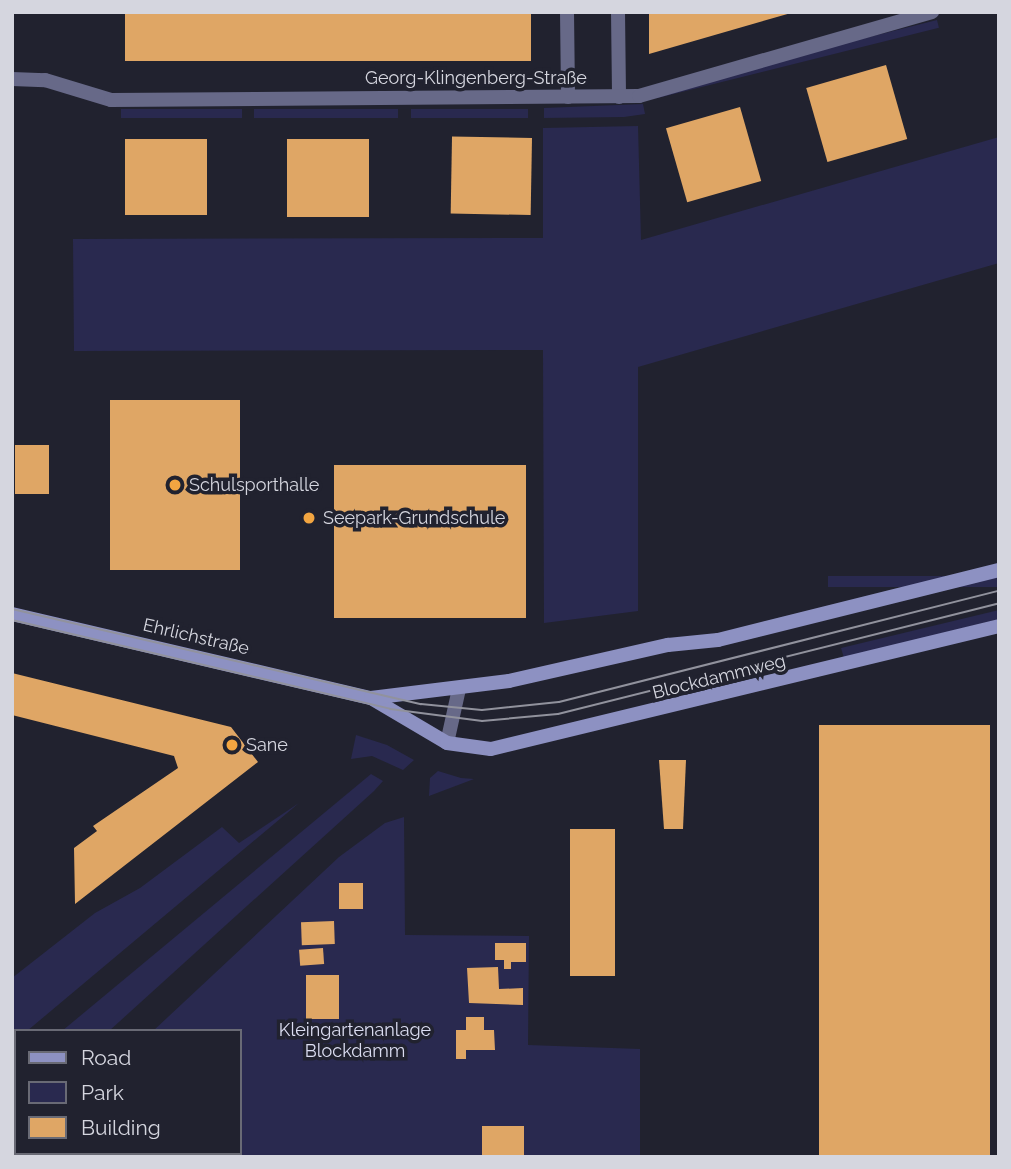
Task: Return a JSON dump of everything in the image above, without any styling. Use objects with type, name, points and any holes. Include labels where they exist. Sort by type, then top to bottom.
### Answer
[{"type":"street","points":[[567,12],[568,97]]},
{"type":"street","points":[[618,12],[619,97]]},
{"type":"street","name":"Georg-Klingenberg-Straße","points":[[12,79],[45,80],[111,100],[639,96],[932,12]]},
{"type":"street","name":"Blockdammweg","points":[[371,698],[459,689],[718,640],[999,570]]},
{"type":"street","name":"Ehrlichstraße","points":[[12,614],[371,698]]},
{"type":"street","name":"Blockdammweg","points":[[371,698],[447,743],[468,749],[519,746],[999,626]]},
{"type":"street","points":[[447,743],[459,689]]},
{"type":"green space","points":[[937,20],[939,28],[657,98],[655,90]]},
{"type":"green space","points":[[643,104],[645,114],[624,117],[544,118],[544,108]]},
{"type":"green space","points":[[121,109],[242,109],[242,118],[121,118]]},
{"type":"green space","points":[[254,109],[398,109],[398,118],[254,118]]},
{"type":"green space","points":[[411,109],[528,109],[528,118],[411,118]]},
{"type":"green space","points":[[638,126],[641,240],[999,137],[999,263],[638,367],[638,611],[544,623],[543,350],[74,351],[73,239],[543,238],[543,128]]},
{"type":"green space","points":[[828,576],[999,576],[999,587],[828,587]]},
{"type":"green space","points":[[999,610],[999,619],[844,658],[841,648]]},
{"type":"green space","points":[[356,735],[387,745],[414,760],[403,770],[372,756],[351,759]]},
{"type":"green space","points":[[438,771],[474,779],[429,796],[430,778]]},
{"type":"green space","points":[[371,774],[383,781],[111,1029],[64,1029]]},
{"type":"green space","points":[[299,803],[29,1029],[14,1029],[12,1043],[12,978],[95,913],[140,888],[222,827],[239,843]]},
{"type":"green space","name":"Kleingartenanlage Blockdamm","points":[[404,817],[405,935],[529,936],[528,1045],[640,1049],[640,1157],[77,1157],[242,1155],[242,1029],[155,1029],[339,857],[385,823]]},
{"type":"building","points":[[125,12],[531,12],[531,61],[125,61]]},
{"type":"building","points":[[649,12],[791,12],[791,13],[649,54]]},
{"type":"building","points":[[886,65],[907,139],[827,162],[806,88]]},
{"type":"building","points":[[740,107],[761,181],[687,202],[666,128]]},
{"type":"building","points":[[452,137],[532,138],[531,215],[451,214]]},
{"type":"building","points":[[125,139],[207,139],[207,215],[125,215]]},
{"type":"building","points":[[287,139],[369,139],[369,217],[287,217]]},
{"type":"building","name":"Schulsporthalle","points":[[110,400],[240,400],[240,570],[110,570]]},
{"type":"building","points":[[15,445],[49,445],[49,494],[15,494]]},
{"type":"building","points":[[334,465],[526,465],[526,618],[334,618]]},
{"type":"building","points":[[12,673],[231,727],[258,762],[75,904],[74,848],[97,831],[93,826],[178,768],[174,756],[12,715]]},
{"type":"building","points":[[819,725],[990,725],[990,1157],[819,1157]]},
{"type":"building","points":[[659,760],[686,760],[683,829],[664,829]]},
{"type":"building","points":[[570,829],[615,829],[615,976],[570,976]]},
{"type":"building","points":[[339,883],[363,883],[363,909],[339,909]]},
{"type":"building","points":[[334,921],[335,944],[302,945],[301,922]]},
{"type":"building","points":[[495,943],[526,943],[526,962],[511,962],[511,969],[504,969],[504,960],[495,960]]},
{"type":"building","points":[[323,948],[324,964],[300,966],[299,950]]},
{"type":"building","points":[[498,967],[499,989],[523,988],[523,1005],[469,1003],[467,968]]},
{"type":"building","points":[[306,975],[339,975],[339,1019],[306,1019]]},
{"type":"building","points":[[466,1017],[484,1017],[484,1030],[494,1030],[495,1050],[466,1050],[466,1059],[456,1059],[456,1030],[466,1030]]},
{"type":"building","points":[[482,1126],[524,1126],[524,1157],[482,1157]]},
{"type":"tram line","points":[[12,609],[421,704],[482,710],[559,702],[999,591]]},
{"type":"tram line","points":[[12,620],[390,709],[482,721],[558,714],[999,603]]},
{"type":"place","name":"Schulsporthalle","points":[[175,485]]},
{"type":"place","name":"Seepark-Grundschule","points":[[309,518]]},
{"type":"place","name":"Sane","points":[[232,745]]}]
